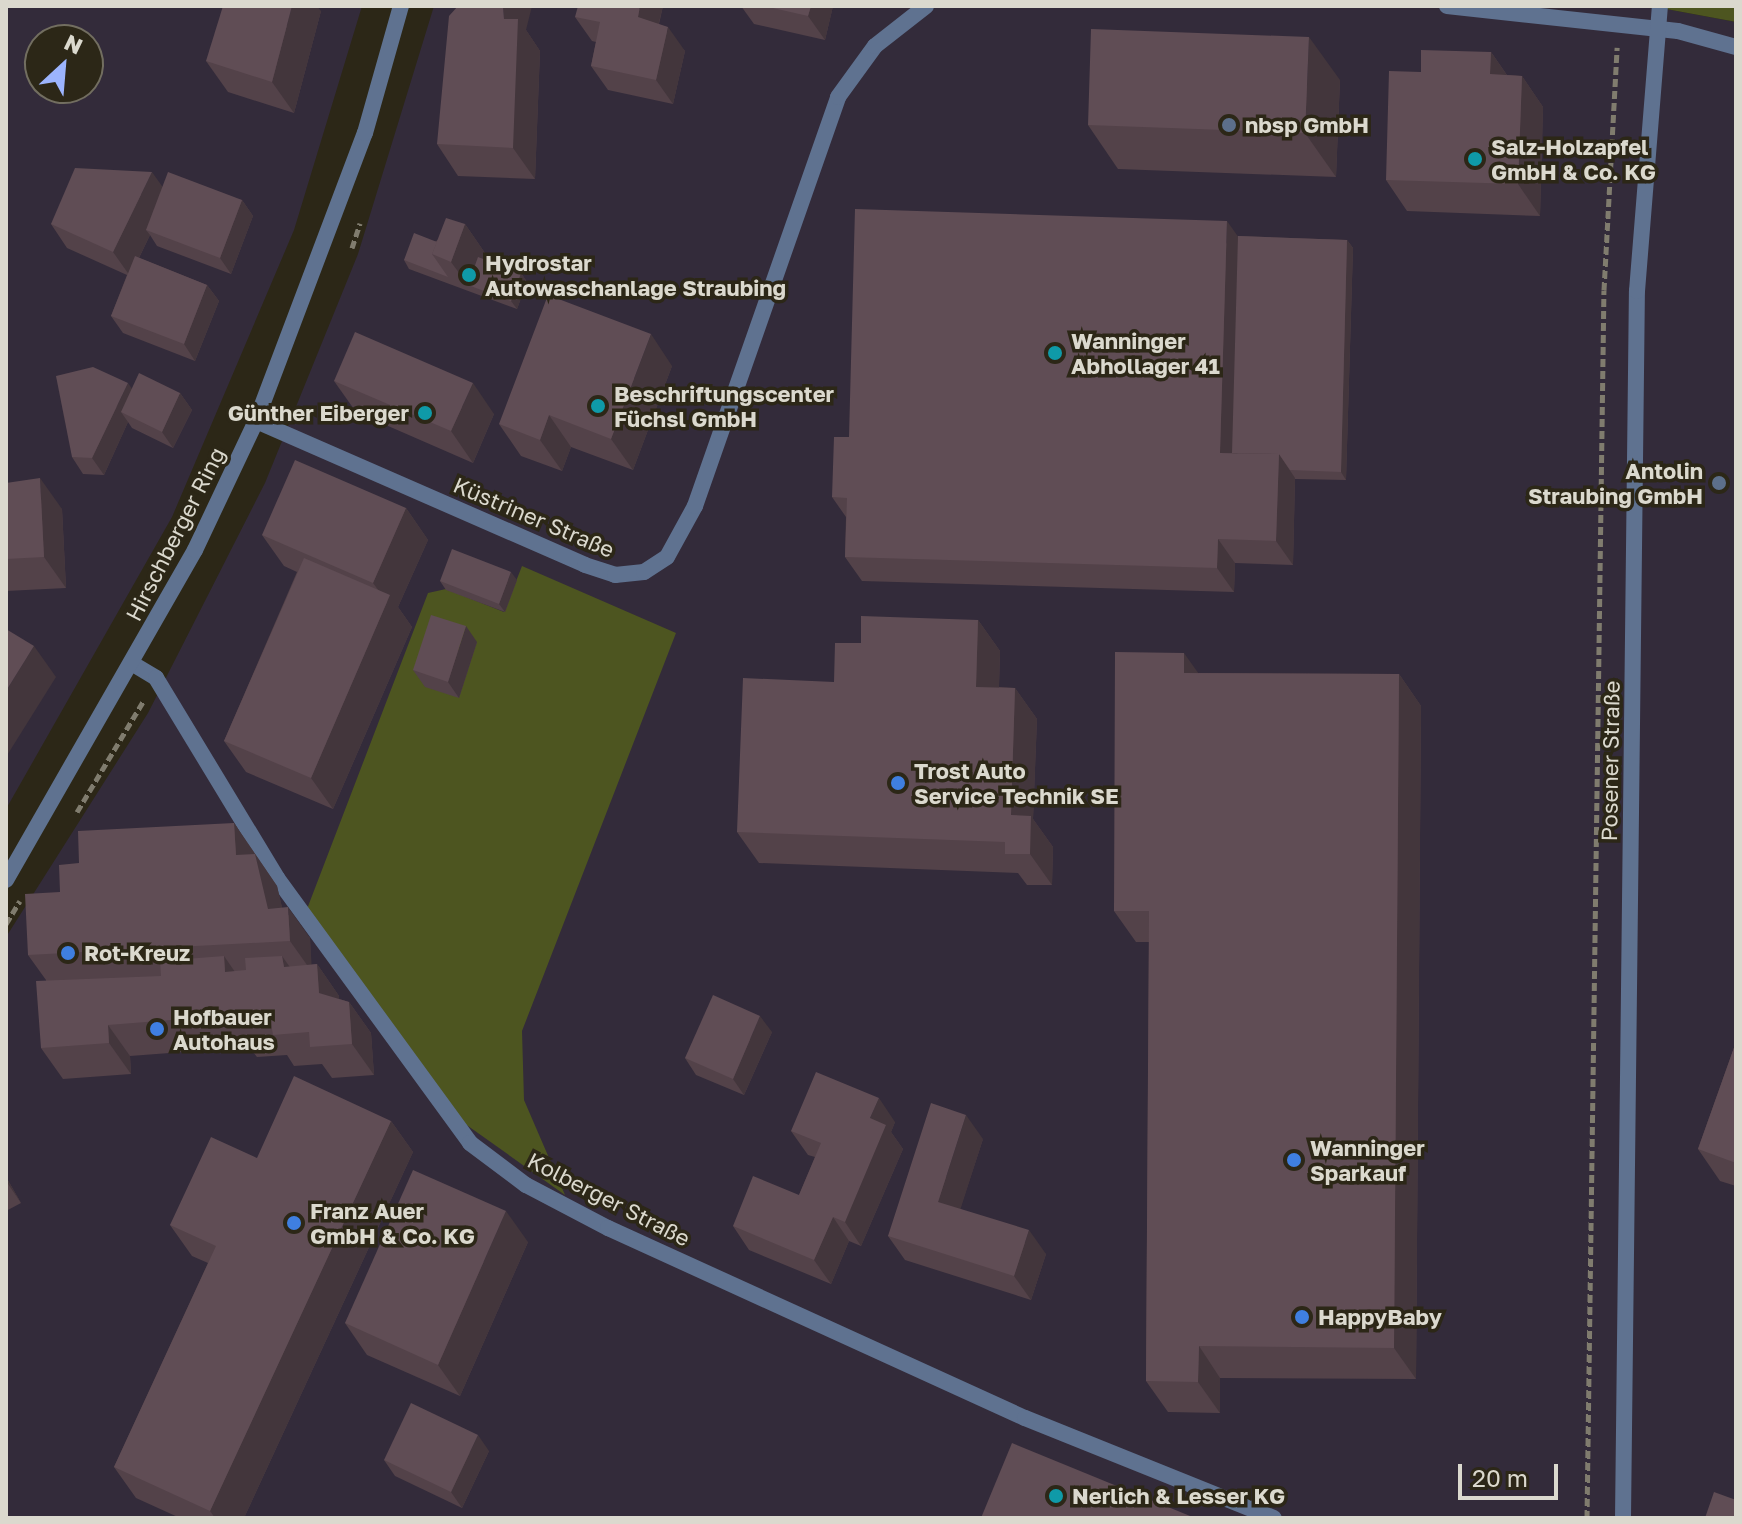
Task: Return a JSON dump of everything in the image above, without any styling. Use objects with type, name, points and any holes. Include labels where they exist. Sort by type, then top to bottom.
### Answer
[{"type":"street","name":"Hirschberger Ring","points":[[6,880],[133,664],[256,421],[365,133],[401,6]]},
{"type":"street","name":"Küstriner Straße","points":[[256,421],[585,565],[615,575],[644,572],[667,557],[695,506],[838,97],[875,46],[926,6]]},
{"type":"street","points":[[1447,6],[1657,29],[1736,47]]},
{"type":"street","name":"Posener Straße","points":[[1623,1518],[1637,291],[1660,6]]},
{"type":"street","name":"Kolberger Straße","points":[[133,664],[156,678],[284,888],[470,1143],[526,1185],[608,1228],[1025,1418],[1274,1518]]},
{"type":"path","points":[[1587,1518],[1604,290],[1619,24]]},
{"type":"shaded area","points":[[6,6],[362,6],[294,230],[172,517],[6,809]]},
{"type":"shaded area","points":[[434,6],[1650,6],[1736,22],[1736,1518],[6,1518],[6,937],[148,713],[265,483],[358,254]]},
{"type":"green space","points":[[1650,6],[1736,6],[1736,22],[1731,21]]},
{"type":"green space","points":[[522,566],[676,633],[522,1031],[524,1100],[565,1195],[461,1121],[307,909],[428,593],[446,589],[504,612]]},
{"type":"building","points":[[223,6],[292,6],[272,82],[206,61]]},
{"type":"building","points":[[458,6],[503,6],[504,19],[518,19],[513,148],[437,144],[449,16]]},
{"type":"building","points":[[578,6],[640,6],[638,17],[668,27],[656,80],[591,66],[600,22],[575,17]]},
{"type":"building","points":[[764,6],[811,6],[808,16]]},
{"type":"building","points":[[1091,29],[1309,37],[1305,133],[1088,125]]},
{"type":"building","name":"Salz-Holzapfel GmbH & Co. KG","points":[[1421,50],[1491,52],[1490,74],[1522,76],[1518,184],[1386,180],[1389,71],[1421,72]]},
{"type":"building","points":[[75,168],[152,172],[113,252],[51,224]]},
{"type":"building","points":[[168,172],[242,200],[220,258],[146,230]]},
{"type":"building","name":"Wanninger Abhollager 41","points":[[855,209],[1227,221],[1220,453],[1279,454],[1276,541],[1218,539],[1217,568],[845,557],[847,498],[832,497],[834,437],[849,437]]},
{"type":"building","points":[[446,218],[465,224],[451,262],[432,254]]},
{"type":"building","points":[[414,233],[437,242],[432,254],[448,277],[404,260]]},
{"type":"building","points":[[1238,236],[1347,240],[1341,472],[1290,470],[1279,454],[1232,453]]},
{"type":"building","points":[[135,256],[207,285],[184,344],[111,316]]},
{"type":"building","points":[[478,257],[521,273],[511,301],[468,285]]},
{"type":"building","points":[[548,295],[651,334],[611,439],[549,415],[540,440],[499,424]]},
{"type":"building","points":[[355,332],[473,383],[451,431],[334,381]]},
{"type":"building","points":[[93,367],[128,383],[92,458],[72,457],[56,376]]},
{"type":"building","points":[[139,373],[180,393],[162,432],[121,412]]},
{"type":"building","points":[[295,460],[406,508],[373,583],[262,535]]},
{"type":"building","points":[[40,478],[44,557],[6,559],[6,483]]},
{"type":"building","points":[[452,549],[511,572],[499,604],[440,581]]},
{"type":"building","points":[[304,558],[390,595],[311,778],[224,741]]},
{"type":"building","points":[[431,615],[466,626],[448,682],[413,670]]},
{"type":"building","name":"Trost Auto Service Technik SE","points":[[861,616],[978,620],[976,687],[1015,688],[1011,815],[1031,816],[1030,854],[1005,854],[1005,842],[737,832],[743,678],[834,682],[835,643],[861,643]]},
{"type":"building","points":[[6,629],[34,646],[6,691]]},
{"type":"building","name":"Wanninger Sparkauf","points":[[1115,652],[1184,653],[1184,673],[1399,674],[1394,1348],[1199,1346],[1198,1382],[1146,1381],[1149,911],[1114,911]]},
{"type":"building","points":[[234,823],[236,855],[255,854],[268,909],[288,907],[290,941],[28,955],[25,894],[60,892],[59,865],[79,863],[78,831]]},
{"type":"building","points":[[224,956],[225,972],[246,970],[245,958],[282,956],[284,967],[317,964],[319,993],[349,1002],[352,1044],[310,1047],[309,1032],[273,1035],[271,1023],[235,1026],[234,1015],[108,1025],[109,1043],[41,1048],[36,981],[161,976],[160,961]]},
{"type":"building","points":[[713,995],[760,1016],[733,1079],[685,1058]]},
{"type":"building","points":[[1736,1042],[1736,1163],[1698,1149]]},
{"type":"building","points":[[816,1072],[879,1098],[870,1118],[886,1125],[845,1222],[833,1217],[814,1260],[733,1226],[753,1176],[799,1195],[821,1143],[791,1131]]},
{"type":"building","points":[[294,1076],[391,1121],[210,1511],[114,1467],[216,1246],[170,1225],[211,1137],[257,1158]]},
{"type":"building","points":[[931,1103],[966,1115],[938,1202],[1029,1230],[1014,1276],[888,1236]]},
{"type":"building","points":[[413,1170],[506,1211],[438,1365],[345,1323]]},
{"type":"building","points":[[411,1403],[478,1435],[451,1492],[384,1460]]},
{"type":"building","points":[[1012,1443],[1195,1518],[981,1518]]},
{"type":"building","points":[[1714,1492],[1736,1500],[1736,1518],[1705,1518]]},
{"type":"place","name":"nbsp GmbH","points":[[1229,125]]},
{"type":"place","name":"Salz-Holzapfel GmbH & Co. KG","points":[[1475,159]]},
{"type":"place","name":"Hydrostar Autowaschanlage Straubing","points":[[469,275]]},
{"type":"place","name":"Wanninger Abhollager 41","points":[[1055,353]]},
{"type":"place","name":"Beschriftungscenter Füchsl GmbH","points":[[598,406]]},
{"type":"place","name":"Günther Eiberger","points":[[425,413]]},
{"type":"place","name":"Antolin Straubing GmbH","points":[[1719,483]]},
{"type":"place","name":"Trost Auto Service Technik SE","points":[[898,783]]},
{"type":"place","name":"Rot-Kreuz","points":[[68,953]]},
{"type":"place","name":"Hofbauer Autohaus","points":[[157,1029]]},
{"type":"place","name":"Wanninger Sparkauf","points":[[1294,1160]]},
{"type":"place","name":"Franz Auer GmbH & Co. KG","points":[[294,1223]]},
{"type":"place","name":"HappyBaby","points":[[1302,1317]]},
{"type":"place","name":"Nerlich & Lesser KG","points":[[1056,1496]]}]
